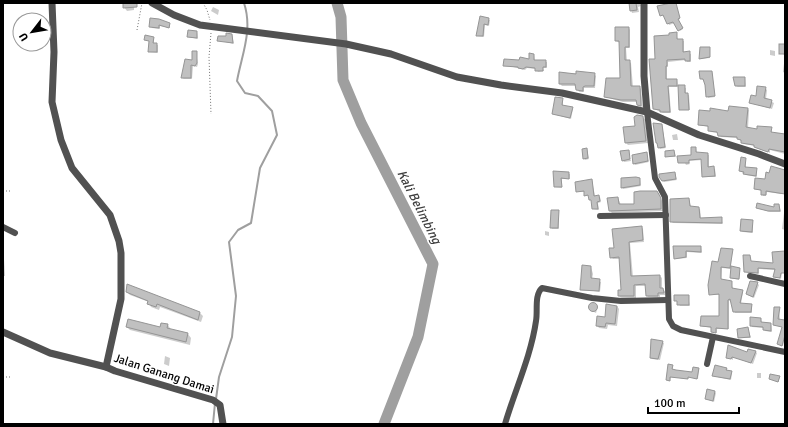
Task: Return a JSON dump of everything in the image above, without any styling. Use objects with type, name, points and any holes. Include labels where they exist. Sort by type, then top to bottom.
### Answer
[{"type":"street","name":"Jalan Ganang Damai","points":[[52,3],[54,52],[52,102],[61,140],[72,168],[110,215],[119,241],[121,253],[120,299],[106,367],[213,400],[220,405],[223,424]]},
{"type":"street","points":[[152,3],[186,21],[210,26],[344,43],[391,54],[457,77],[501,85],[562,93],[648,112],[699,135],[752,151],[785,164]]},
{"type":"street","points":[[644,3],[644,76],[655,178],[665,194],[669,319],[673,326],[681,330],[785,352]]},
{"type":"street","points":[[600,216],[666,215]]},
{"type":"street","points":[[3,227],[16,233]]},
{"type":"street","points":[[750,276],[785,284]]},
{"type":"street","points":[[505,424],[518,387],[534,329],[538,293],[542,288],[606,300],[668,300]]},
{"type":"street","points":[[3,332],[50,353],[106,367]]},
{"type":"street","points":[[707,364],[713,337]]},
{"type":"path","points":[[137,30],[142,3]]},
{"type":"path","points":[[203,3],[210,17],[209,57],[211,114]]},
{"type":"path","points":[[3,191],[10,191]]},
{"type":"path","points":[[3,377],[10,377]]},
{"type":"building","points":[[123,3],[137,3],[137,7],[123,8]]},
{"type":"building","points":[[629,3],[636,3],[637,10],[630,11]]},
{"type":"building","points":[[676,3],[680,18],[678,19],[683,28],[678,31],[673,22],[667,24],[663,15],[660,16],[657,6]]},
{"type":"building","points":[[480,16],[489,18],[488,25],[484,24],[483,36],[476,36]]},
{"type":"building","points":[[150,18],[159,19],[170,23],[169,28],[159,25],[159,28],[149,27]]},
{"type":"building","points":[[615,27],[629,27],[629,47],[625,47],[625,60],[630,60],[631,86],[640,86],[641,106],[637,105],[636,100],[621,100],[604,97],[606,78],[620,78],[619,41],[615,41]]},
{"type":"building","points":[[188,30],[197,31],[197,38],[187,37]]},
{"type":"building","points":[[677,32],[677,39],[683,39],[683,52],[690,51],[690,61],[685,61],[685,59],[667,60],[666,79],[677,79],[677,86],[668,86],[670,112],[660,112],[660,110],[653,109],[649,59],[655,59],[654,36],[669,35],[669,33]]},
{"type":"building","points":[[226,33],[232,34],[233,43],[217,41],[218,36],[226,36]]},
{"type":"building","points":[[145,35],[154,37],[153,43],[157,43],[157,52],[148,52],[149,41],[144,40]]},
{"type":"building","points":[[779,44],[785,44],[785,54],[779,54]]},
{"type":"building","points":[[700,47],[710,47],[710,57],[699,59]]},
{"type":"building","points":[[192,51],[197,51],[197,63],[195,66],[191,65],[191,78],[181,78],[185,59],[192,60]]},
{"type":"building","points":[[529,53],[534,54],[534,60],[546,60],[546,67],[543,67],[543,71],[535,71],[535,68],[526,67],[523,69],[518,67],[503,66],[504,59],[519,60],[520,57],[529,59]]},
{"type":"building","points":[[576,71],[595,73],[594,86],[585,86],[583,87],[583,91],[576,90],[575,84],[559,84],[559,72],[576,74]]},
{"type":"building","points":[[699,71],[712,71],[715,96],[706,97],[705,85],[703,79],[700,79]]},
{"type":"building","points":[[733,77],[745,77],[745,86],[735,86]]},
{"type":"building","points":[[678,85],[685,85],[685,93],[688,93],[689,110],[679,110]]},
{"type":"building","points":[[757,86],[766,87],[764,98],[772,100],[770,108],[749,103],[751,95],[756,96]]},
{"type":"building","points":[[555,97],[563,98],[562,105],[573,107],[570,118],[552,114]]},
{"type":"building","points":[[729,106],[748,108],[746,127],[757,129],[757,126],[772,127],[771,132],[785,134],[785,152],[769,149],[768,152],[754,147],[754,145],[741,143],[741,140],[737,139],[737,137],[718,136],[717,132],[708,131],[708,126],[698,125],[699,110],[710,111],[710,108],[728,111]]},
{"type":"building","points":[[637,115],[643,116],[646,141],[625,143],[623,127],[635,126],[634,117]]},
{"type":"building","points":[[653,123],[662,124],[665,147],[658,148]]},
{"type":"building","points":[[691,147],[696,147],[696,152],[708,153],[708,167],[714,166],[715,176],[702,177],[701,159],[689,160],[689,163],[678,163],[677,156],[691,155]]},
{"type":"building","points":[[587,148],[588,158],[583,159],[582,149]]},
{"type":"building","points":[[629,150],[630,159],[622,161],[620,151]]},
{"type":"building","points":[[674,150],[675,156],[665,157],[665,151]]},
{"type":"building","points":[[647,152],[648,161],[633,164],[632,155]]},
{"type":"building","points":[[741,157],[746,158],[745,167],[757,168],[756,176],[743,174],[744,172],[739,171]]},
{"type":"building","points":[[771,166],[785,170],[785,194],[766,191],[766,195],[761,195],[761,190],[754,189],[755,178],[765,179],[766,172],[769,173]]},
{"type":"building","points":[[553,171],[569,172],[569,179],[561,178],[562,187],[554,187]]},
{"type":"building","points":[[675,172],[676,179],[662,181],[659,177],[659,174]]},
{"type":"building","points":[[621,178],[640,178],[640,185],[621,188]]},
{"type":"building","points":[[592,179],[594,196],[599,195],[600,201],[597,202],[598,209],[592,209],[591,200],[589,200],[588,195],[584,196],[584,191],[576,192],[575,182]]},
{"type":"building","points":[[657,191],[661,198],[661,209],[609,211],[607,198],[618,197],[619,204],[634,204],[634,192]]},
{"type":"building","points":[[689,198],[690,206],[699,207],[700,218],[722,217],[722,223],[670,222],[670,199]]},
{"type":"building","points":[[757,203],[774,207],[774,204],[779,204],[780,211],[768,211],[756,208]]},
{"type":"building","points":[[551,210],[559,210],[558,228],[550,228]]},
{"type":"building","points":[[741,219],[753,220],[752,232],[740,231]]},
{"type":"building","points":[[642,226],[643,240],[629,242],[631,276],[660,275],[660,288],[663,288],[664,293],[658,293],[658,296],[646,296],[645,284],[634,285],[634,296],[618,296],[618,290],[621,290],[619,257],[610,258],[609,248],[614,248],[612,229]]},
{"type":"building","points":[[673,246],[701,246],[701,252],[686,251],[686,257],[674,259]]},
{"type":"building","points":[[721,248],[733,249],[730,268],[721,267],[721,279],[732,281],[732,288],[743,290],[740,303],[752,304],[751,312],[733,312],[730,299],[728,300],[728,329],[716,328],[716,333],[711,332],[711,327],[700,326],[701,316],[719,316],[719,294],[709,295],[708,285],[712,261],[718,262]]},
{"type":"building","points":[[785,251],[785,273],[781,273],[780,278],[773,277],[775,269],[758,268],[758,273],[744,272],[743,255],[750,255],[751,261],[773,263],[772,252]]},
{"type":"building","points":[[582,265],[591,266],[591,278],[600,279],[599,291],[580,290]]},
{"type":"building","points":[[731,266],[740,268],[739,279],[730,278]]},
{"type":"building","points":[[750,281],[758,282],[753,297],[746,294]]},
{"type":"building","points":[[127,284],[200,312],[198,320],[157,304],[156,307],[147,304],[148,301],[126,292]]},
{"type":"building","points":[[674,295],[689,295],[689,305],[677,305],[677,301],[674,301]]},
{"type":"building","points":[[591,303],[595,303],[597,307],[595,311],[591,311],[589,309],[589,305]]},
{"type":"building","points":[[606,304],[617,306],[615,324],[606,323],[605,327],[596,326],[597,316],[605,317]]},
{"type":"building","points":[[774,307],[780,307],[778,319],[785,320],[785,335],[782,346],[777,344],[782,327],[773,325]]},
{"type":"building","points":[[750,317],[761,318],[761,322],[771,323],[771,331],[763,330],[763,327],[750,326]]},
{"type":"building","points":[[128,319],[160,327],[161,323],[168,324],[167,328],[188,333],[186,342],[126,327]]},
{"type":"building","points":[[748,327],[750,337],[738,338],[737,329]]},
{"type":"building","points":[[651,339],[663,341],[658,359],[650,358]]},
{"type":"building","points":[[728,345],[747,352],[748,349],[756,351],[751,363],[732,357],[731,359],[726,358]]},
{"type":"building","points":[[668,364],[673,365],[672,369],[676,370],[692,372],[693,367],[699,368],[697,379],[688,377],[688,379],[670,377],[670,381],[666,380]]},
{"type":"building","points":[[715,365],[732,371],[730,379],[712,376]]},
{"type":"building","points":[[770,374],[780,376],[778,382],[769,379]]},
{"type":"building","points":[[707,389],[715,391],[713,401],[705,399]]},
{"type":"waterway","points":[[216,399],[219,377],[232,337],[236,296],[229,242],[238,230],[251,223],[260,168],[277,135],[272,111],[258,96],[245,93],[237,81],[247,32],[244,3]]},
{"type":"waterway","name":"Kali Belimbing","points":[[337,3],[341,17],[343,80],[361,123],[433,264],[418,337],[384,424]]},
{"type":"waterway","points":[[213,424],[215,403]]}]
